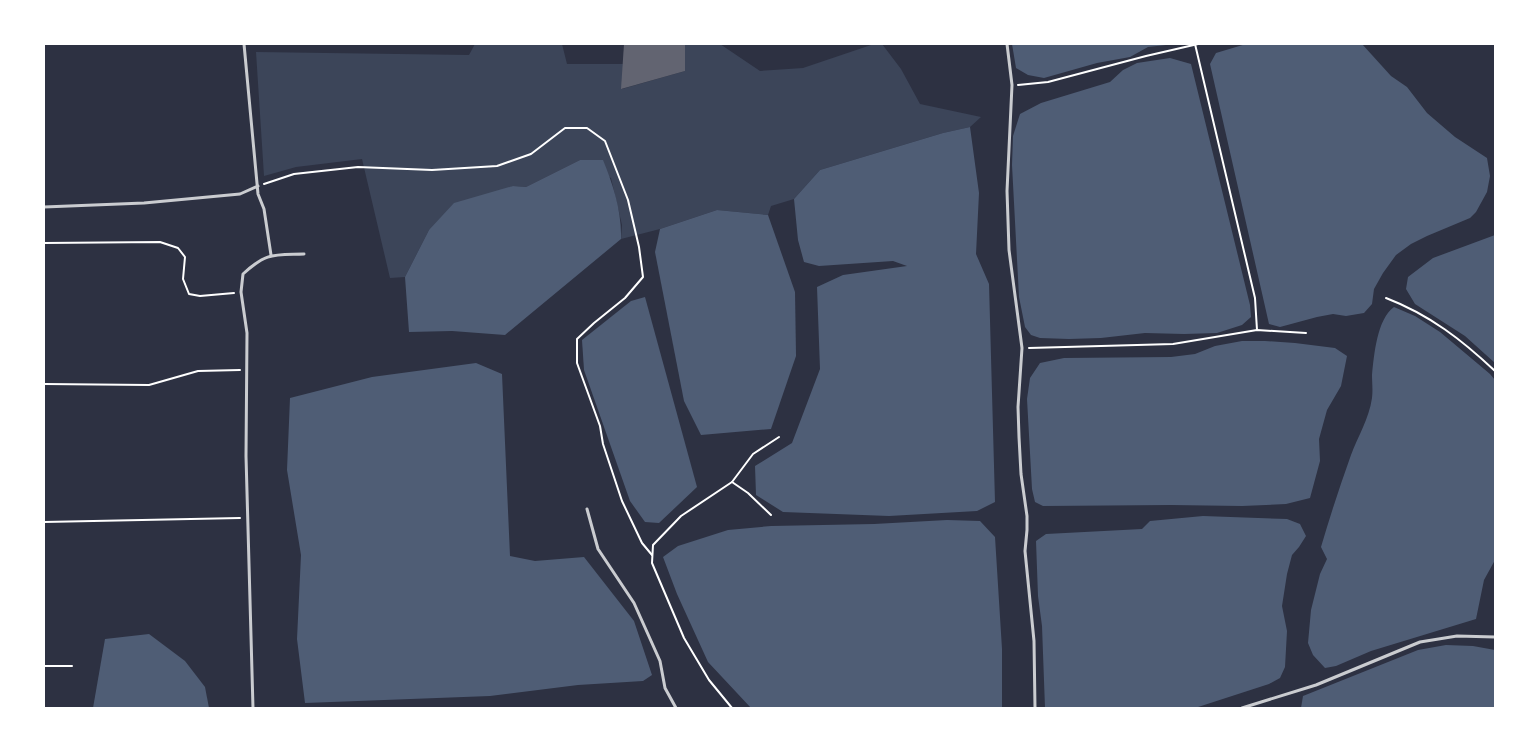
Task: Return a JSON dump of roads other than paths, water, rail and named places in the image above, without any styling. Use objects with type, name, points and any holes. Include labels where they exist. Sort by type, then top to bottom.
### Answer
[{"type":"lane","points":[[244,44],[258,194],[264,209],[271,255]]},
{"type":"lane","points":[[1007,44],[1012,85],[1007,191],[1009,250],[1022,348],[1019,437],[1021,474],[1028,530],[1025,551],[1034,641],[1035,708]]},
{"type":"lane","points":[[44,207],[144,203],[230,195],[240,194],[258,186]]},
{"type":"lane","points":[[253,708],[246,456],[247,334],[241,292],[243,274],[257,261],[271,255],[304,254]]},
{"type":"lane","points":[[587,509],[598,549],[634,603],[660,661],[665,688],[676,708]]},
{"type":"lane","points":[[1242,708],[1316,685],[1420,642],[1457,636],[1495,637]]}]
